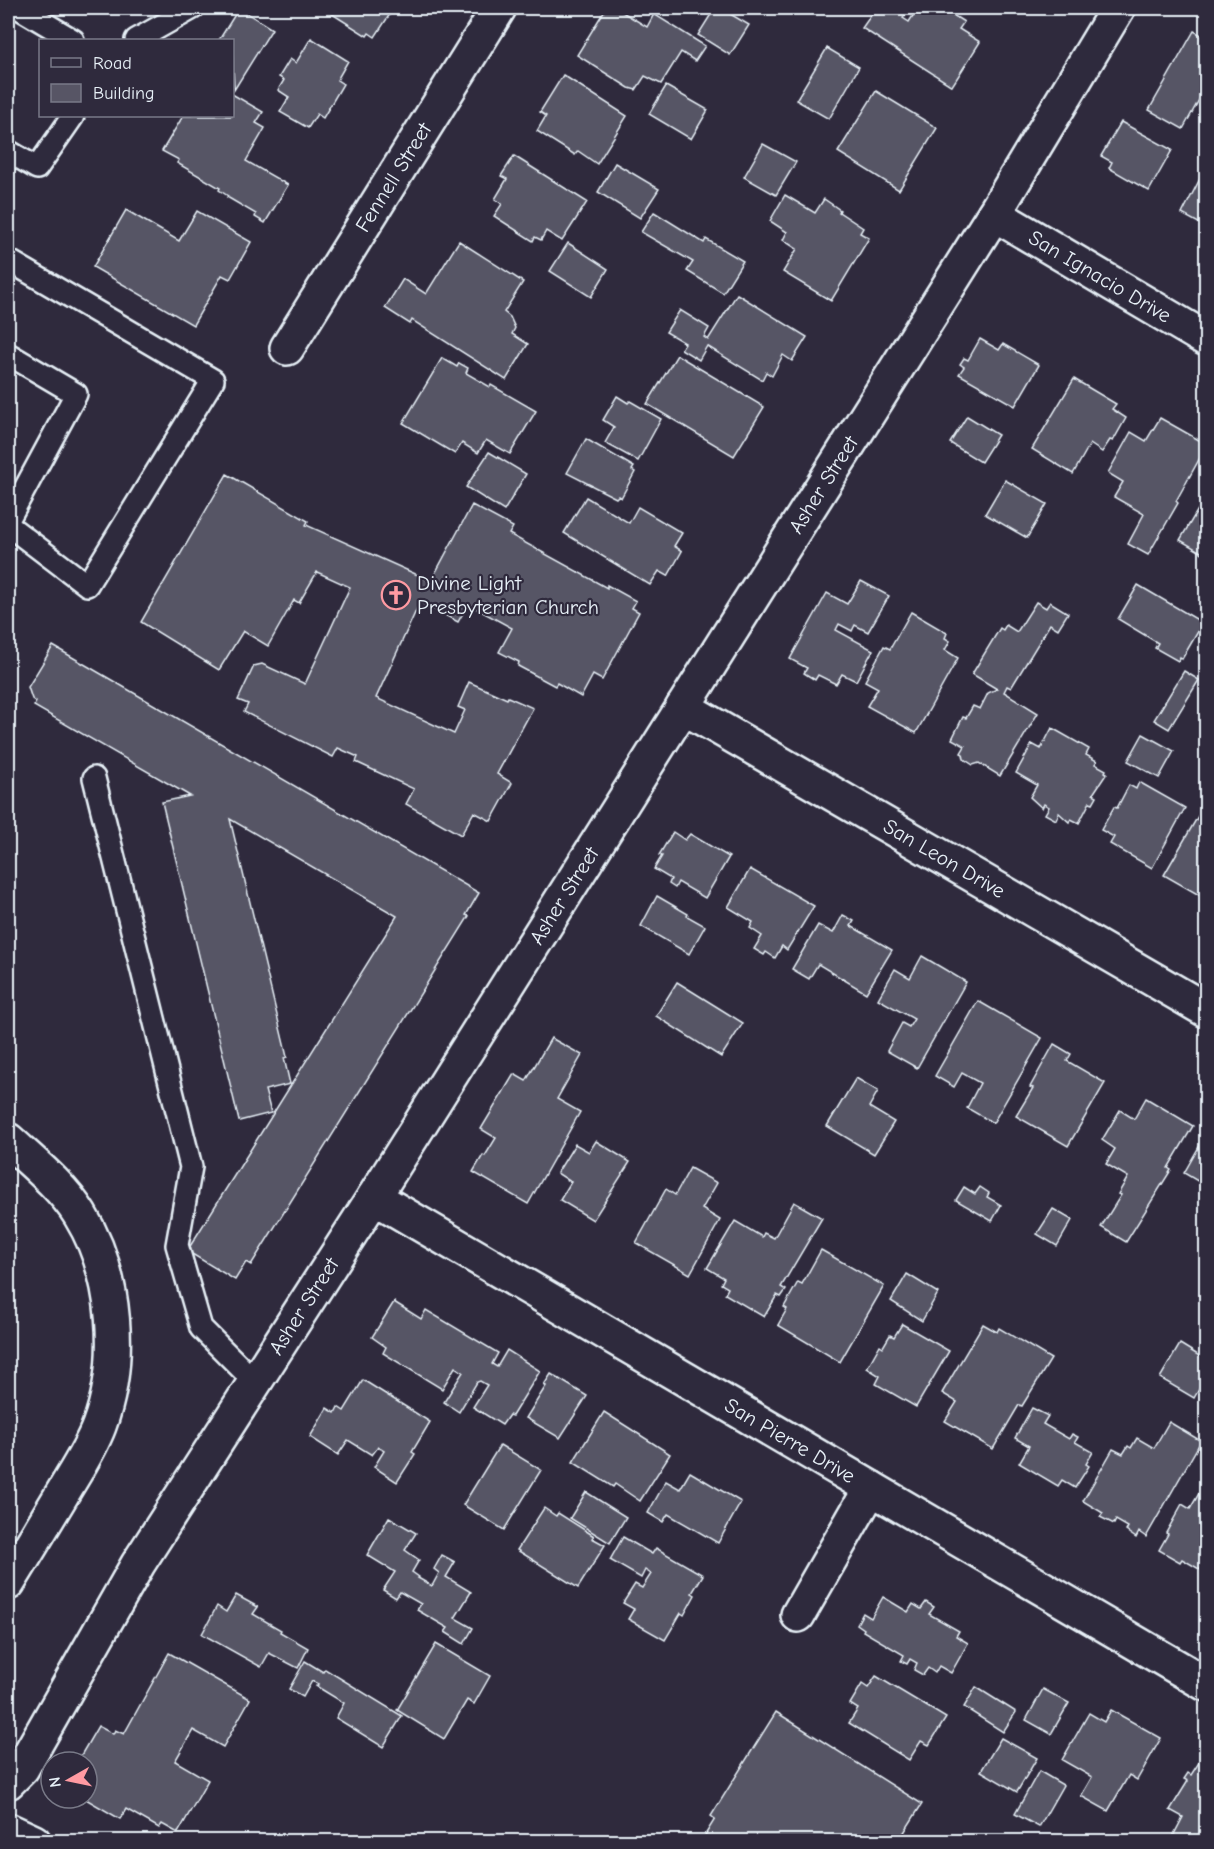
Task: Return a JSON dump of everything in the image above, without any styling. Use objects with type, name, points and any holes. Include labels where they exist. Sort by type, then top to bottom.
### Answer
[{"type":"main road","name":"Fennell Street","points":[[287,348],[499,8]]},
{"type":"main road","name":"Asher Street","points":[[8,1782],[22,1768],[138,1564],[374,1197],[994,214],[1118,8]]},
{"type":"main road","name":"San Ignacio Drive","points":[[994,214],[1206,339]]},
{"type":"main road","name":"San Leon Drive","points":[[683,707],[1206,1010]]},
{"type":"main road","points":[[8,1140],[46,1174],[80,1215],[97,1250],[110,1291],[114,1340],[109,1389],[99,1426],[82,1461],[8,1583]]},
{"type":"main road","name":"San Pierre Drive","points":[[374,1197],[1206,1684]]},
{"type":"main road","points":[[798,1615],[871,1488]]},
{"type":"main road","points":[[8,1830],[34,1842]]},
{"type":"lane","points":[[19,8],[71,39]]},
{"type":"lane","points":[[138,39],[193,8]]},
{"type":"lane","points":[[8,151],[37,168],[72,117]]},
{"type":"lane","points":[[8,260],[213,380],[87,585],[8,525]]},
{"type":"lane","points":[[8,354],[76,394],[8,520]]},
{"type":"lane","points":[[94,778],[191,1167],[177,1245],[201,1328],[255,1382]]},
{"type":"building","points":[[239,8],[272,29],[234,90],[234,39],[220,39]]},
{"type":"building","points":[[332,8],[394,8],[375,37],[369,33],[367,36],[329,12]]},
{"type":"building","points":[[606,8],[616,8],[647,27],[654,14],[705,46],[695,61],[681,52],[661,84],[645,76],[636,90],[629,88],[577,55]]},
{"type":"building","points":[[715,8],[720,8],[749,25],[730,55],[698,35]]},
{"type":"building","points":[[876,8],[910,8],[903,18],[909,22],[918,8],[942,8],[964,22],[959,29],[980,42],[952,86],[862,28]]},
{"type":"building","points":[[1194,31],[1203,36],[1206,31],[1206,87],[1183,129],[1149,110]]},
{"type":"building","points":[[311,38],[348,61],[337,80],[343,84],[323,118],[317,114],[308,128],[280,112],[289,97],[278,90],[284,80],[279,77],[290,59],[296,63]]},
{"type":"building","points":[[827,48],[859,67],[829,119],[796,100]]},
{"type":"building","points":[[563,75],[627,116],[597,164],[578,151],[575,155],[537,131],[546,116],[540,112]]},
{"type":"building","points":[[666,86],[708,110],[691,139],[649,114]]},
{"type":"building","points":[[876,91],[937,128],[899,190],[838,152]]},
{"type":"building","points":[[234,95],[263,112],[256,123],[265,128],[246,161],[288,185],[265,223],[255,217],[256,214],[227,197],[219,190],[220,188],[177,163],[179,160],[162,151],[182,117],[234,117]]},
{"type":"building","points":[[1121,122],[1172,150],[1149,191],[1109,168],[1112,162],[1101,156]]},
{"type":"building","points":[[763,144],[796,162],[776,195],[744,177]]},
{"type":"building","points":[[514,156],[587,202],[562,241],[546,231],[541,240],[535,237],[533,241],[494,216],[502,204],[495,199],[507,179],[501,176]]},
{"type":"building","points":[[615,163],[659,189],[640,218],[598,192]]},
{"type":"building","points":[[1206,167],[1206,227],[1182,214]]},
{"type":"building","points":[[785,195],[815,213],[824,199],[863,228],[860,233],[869,238],[831,301],[783,272],[797,249],[783,240],[787,232],[770,221]]},
{"type":"building","points":[[126,210],[179,241],[197,211],[251,242],[230,279],[222,275],[193,325],[93,267]]},
{"type":"building","points":[[654,212],[704,243],[706,239],[743,261],[723,293],[687,271],[693,262],[641,232]]},
{"type":"building","points":[[459,241],[523,282],[504,312],[510,317],[515,328],[512,334],[528,344],[506,380],[412,320],[410,324],[385,308],[403,279],[426,294]]},
{"type":"building","points":[[568,243],[608,269],[591,297],[550,271]]},
{"type":"building","points":[[737,294],[807,337],[792,361],[783,355],[772,376],[766,372],[762,380],[707,346],[699,360],[681,349],[685,343],[666,332],[680,310],[709,328],[704,337],[708,340]]},
{"type":"building","points":[[980,339],[999,350],[1003,344],[1039,365],[1015,406],[959,374],[964,367],[960,364],[964,358],[968,360]]},
{"type":"building","points":[[677,355],[764,407],[734,456],[647,404]]},
{"type":"building","points":[[442,358],[457,367],[459,363],[468,368],[466,373],[536,411],[510,454],[486,440],[478,453],[462,443],[455,454],[403,423]]},
{"type":"building","points":[[1074,379],[1116,404],[1112,409],[1126,418],[1113,441],[1110,440],[1102,452],[1090,444],[1073,474],[1032,449]]},
{"type":"building","points":[[617,396],[661,419],[638,461],[605,443],[614,427],[603,420]]},
{"type":"building","points":[[967,416],[998,435],[981,462],[950,443]]},
{"type":"building","points":[[1160,418],[1206,444],[1206,447],[1176,501],[1178,503],[1148,555],[1128,544],[1144,514],[1114,497],[1123,482],[1108,473],[1131,432],[1146,441]]},
{"type":"building","points":[[586,439],[634,467],[632,470],[635,472],[621,498],[618,496],[616,498],[567,473]]},
{"type":"building","points":[[489,452],[526,474],[504,511],[466,487]]},
{"type":"building","points":[[227,474],[308,521],[306,525],[431,581],[472,505],[513,527],[509,534],[607,588],[607,585],[636,601],[632,608],[639,612],[602,680],[593,675],[581,697],[557,683],[555,686],[518,666],[519,662],[499,652],[512,628],[468,604],[458,622],[420,602],[376,698],[454,734],[465,710],[458,707],[469,682],[533,708],[497,774],[512,783],[491,821],[474,812],[461,835],[406,804],[414,789],[356,762],[358,757],[338,748],[333,757],[244,712],[248,704],[238,700],[254,666],[262,664],[305,684],[350,587],[317,572],[299,603],[294,600],[268,646],[243,631],[219,670],[141,622]]},
{"type":"building","points":[[1005,480],[1047,504],[1027,538],[985,514]]},
{"type":"building","points":[[1206,496],[1206,555],[1180,540]]},
{"type":"building","points":[[586,497],[629,523],[638,507],[682,533],[674,546],[682,551],[668,576],[659,571],[650,585],[564,533]]},
{"type":"building","points":[[861,581],[889,596],[868,632],[855,625],[852,631],[839,624],[836,630],[873,650],[856,681],[842,674],[836,684],[818,675],[815,680],[804,673],[807,668],[790,659],[827,593],[847,604]]},
{"type":"building","points":[[1138,585],[1203,623],[1182,659],[1180,657],[1178,661],[1155,648],[1158,643],[1118,619]]},
{"type":"building","points":[[1036,602],[1046,608],[1050,602],[1068,613],[1058,629],[1050,624],[1011,688],[1007,686],[1004,692],[1038,713],[1000,776],[979,763],[973,765],[964,759],[961,753],[965,746],[952,739],[963,717],[966,718],[973,706],[980,709],[988,693],[997,689],[972,674],[1000,628],[1003,630],[1006,625],[1017,632]]},
{"type":"building","points":[[911,612],[947,633],[945,638],[950,641],[945,650],[958,658],[916,733],[867,706],[878,688],[865,681],[884,646],[890,649]]},
{"type":"building","points":[[53,646],[479,893],[466,915],[469,916],[251,1265],[246,1262],[235,1280],[187,1251],[397,916],[230,819],[287,1057],[284,1058],[290,1084],[265,1090],[271,1113],[239,1121],[162,802],[190,796],[34,706],[36,702],[32,699],[28,687]]},
{"type":"building","points":[[1184,671],[1199,680],[1169,729],[1154,720]]},
{"type":"building","points":[[1052,728],[1089,749],[1086,755],[1097,761],[1095,764],[1107,773],[1093,794],[1097,796],[1093,803],[1090,802],[1079,823],[1071,819],[1069,822],[1059,813],[1056,820],[1045,814],[1049,807],[1044,804],[1042,808],[1030,797],[1037,785],[1016,773],[1032,744],[1041,749]]},
{"type":"building","points":[[1143,734],[1174,751],[1159,778],[1128,761]]},
{"type":"building","points":[[1139,782],[1185,808],[1152,868],[1110,844],[1114,837],[1101,830],[1114,807],[1117,808],[1129,785],[1136,789]]},
{"type":"building","points":[[1206,805],[1206,899],[1164,875]]},
{"type":"building","points":[[673,832],[685,840],[690,834],[729,857],[705,898],[678,882],[675,888],[669,884],[671,879],[654,869],[662,856],[659,855]]},
{"type":"building","points":[[750,869],[814,906],[787,950],[782,946],[775,958],[766,952],[764,955],[754,949],[762,936],[750,928],[753,922],[728,907]]},
{"type":"building","points":[[657,896],[705,926],[689,954],[641,926]]},
{"type":"building","points":[[843,915],[854,921],[851,926],[892,950],[866,993],[818,964],[809,979],[792,969],[818,925],[833,933]]},
{"type":"building","points":[[922,956],[966,982],[917,1068],[887,1051],[902,1023],[909,1027],[914,1019],[878,999],[895,969],[910,978]]},
{"type":"building","points":[[677,982],[743,1023],[721,1057],[656,1016]]},
{"type":"building","points":[[978,1001],[1042,1038],[993,1123],[967,1108],[980,1083],[962,1073],[954,1087],[935,1076]]},
{"type":"building","points":[[551,1038],[582,1055],[557,1099],[580,1112],[528,1204],[473,1172],[496,1138],[481,1129],[514,1074],[526,1081]]},
{"type":"building","points":[[1054,1044],[1071,1054],[1067,1061],[1105,1083],[1068,1146],[1016,1116],[1033,1088],[1030,1087]]},
{"type":"building","points":[[856,1078],[878,1091],[869,1107],[894,1122],[874,1154],[827,1126]]},
{"type":"building","points":[[1146,1098],[1193,1126],[1168,1168],[1171,1170],[1126,1242],[1101,1227],[1121,1195],[1118,1194],[1128,1177],[1106,1164],[1115,1149],[1102,1140],[1120,1110],[1134,1119]]},
{"type":"building","points":[[596,1141],[630,1162],[593,1220],[560,1200],[571,1182],[557,1173],[575,1144],[589,1152]]},
{"type":"building","points":[[1200,1145],[1206,1149],[1206,1186],[1184,1173]]},
{"type":"building","points":[[690,1168],[717,1183],[702,1209],[720,1220],[690,1274],[636,1243],[666,1189],[675,1195]]},
{"type":"building","points":[[964,1187],[975,1194],[980,1187],[989,1193],[987,1197],[1001,1205],[992,1221],[956,1200]]},
{"type":"building","points":[[794,1202],[822,1218],[781,1287],[786,1290],[781,1297],[777,1295],[764,1317],[725,1294],[728,1288],[721,1284],[724,1278],[707,1268],[735,1221],[762,1237],[764,1233],[774,1238]]},
{"type":"building","points":[[1053,1209],[1072,1220],[1057,1246],[1037,1234]]},
{"type":"building","points":[[821,1250],[884,1286],[840,1362],[778,1325],[787,1309],[784,1307],[798,1282],[802,1284]]},
{"type":"building","points":[[907,1274],[938,1293],[922,1321],[891,1301]]},
{"type":"building","points":[[394,1302],[421,1319],[426,1310],[498,1353],[492,1364],[497,1367],[507,1350],[540,1371],[512,1416],[509,1415],[502,1425],[473,1407],[487,1385],[480,1381],[477,1382],[459,1412],[444,1402],[463,1372],[455,1367],[442,1389],[383,1353],[386,1347],[372,1337]]},
{"type":"building","points":[[902,1324],[949,1351],[916,1407],[876,1384],[880,1376],[867,1368],[880,1345],[883,1347],[890,1335],[894,1337]]},
{"type":"building","points":[[983,1324],[997,1332],[999,1328],[1051,1359],[1022,1406],[1019,1405],[993,1449],[945,1421],[957,1402],[942,1393]]},
{"type":"building","points":[[1180,1344],[1206,1360],[1206,1377],[1194,1398],[1160,1378]]},
{"type":"building","points":[[551,1374],[587,1396],[560,1438],[526,1418]]},
{"type":"building","points":[[363,1380],[430,1422],[412,1452],[415,1454],[397,1482],[374,1467],[384,1451],[378,1447],[372,1455],[348,1440],[338,1455],[310,1437],[327,1408],[335,1413],[338,1407],[344,1411]]},
{"type":"building","points":[[1032,1408],[1048,1416],[1043,1424],[1069,1439],[1072,1434],[1078,1437],[1075,1442],[1093,1452],[1086,1464],[1089,1466],[1075,1488],[1062,1480],[1058,1486],[1019,1463],[1029,1446],[1015,1438]]},
{"type":"building","points":[[604,1412],[670,1454],[640,1501],[615,1484],[613,1487],[573,1462]]},
{"type":"building","points":[[1169,1422],[1201,1441],[1146,1537],[1139,1532],[1136,1538],[1126,1531],[1128,1527],[1116,1520],[1114,1524],[1100,1517],[1103,1513],[1083,1501],[1113,1449],[1123,1454],[1128,1446],[1131,1448],[1137,1438],[1154,1448]]},
{"type":"building","points":[[500,1445],[541,1470],[504,1530],[463,1505]]},
{"type":"building","points":[[690,1472],[741,1502],[718,1543],[668,1514],[663,1522],[648,1513],[666,1481],[680,1489]]},
{"type":"building","points":[[1201,1490],[1206,1493],[1206,1573],[1182,1559],[1180,1562],[1159,1550],[1182,1504],[1190,1509]]},
{"type":"building","points":[[586,1492],[626,1517],[610,1543],[570,1518]]},
{"type":"building","points":[[544,1508],[556,1516],[558,1513],[605,1545],[578,1588],[517,1550]]},
{"type":"building","points":[[389,1517],[416,1533],[405,1550],[419,1560],[412,1572],[418,1578],[432,1586],[439,1573],[434,1569],[442,1555],[455,1562],[446,1577],[471,1592],[455,1618],[473,1628],[464,1644],[445,1632],[448,1628],[417,1610],[421,1604],[400,1592],[396,1598],[383,1590],[395,1572],[367,1555]]},
{"type":"building","points":[[623,1537],[652,1554],[656,1548],[703,1575],[692,1593],[695,1595],[684,1615],[681,1613],[665,1640],[628,1619],[634,1609],[623,1603],[635,1584],[642,1588],[651,1574],[645,1570],[641,1578],[610,1560]]},
{"type":"building","points":[[236,1595],[258,1607],[253,1614],[308,1648],[298,1668],[269,1653],[261,1667],[202,1634],[217,1606],[226,1612]]},
{"type":"building","points":[[883,1597],[908,1612],[913,1604],[921,1609],[926,1602],[934,1607],[929,1614],[959,1631],[956,1636],[968,1643],[951,1673],[939,1666],[935,1673],[928,1668],[923,1675],[914,1670],[917,1663],[910,1659],[907,1664],[901,1661],[904,1655],[863,1631],[864,1629],[857,1624],[863,1613],[871,1618]]},
{"type":"building","points":[[436,1644],[490,1676],[474,1704],[467,1700],[444,1739],[397,1710]]},
{"type":"building","points":[[169,1653],[250,1699],[223,1747],[193,1730],[175,1761],[208,1780],[178,1833],[162,1824],[159,1828],[126,1809],[120,1819],[99,1807],[99,1750],[84,1750],[98,1726],[113,1734],[115,1730],[124,1734]]},
{"type":"building","points":[[305,1661],[323,1672],[325,1669],[402,1716],[383,1747],[336,1718],[344,1703],[316,1686],[318,1684],[312,1681],[303,1697],[289,1689]]},
{"type":"building","points":[[876,1676],[946,1718],[929,1745],[921,1741],[909,1760],[849,1723],[858,1709],[850,1704],[862,1684],[868,1688]]},
{"type":"building","points":[[976,1687],[1016,1712],[1003,1732],[964,1707]]},
{"type":"building","points":[[1043,1689],[1069,1703],[1051,1734],[1026,1720]]},
{"type":"building","points":[[1111,1710],[1161,1738],[1137,1780],[1129,1775],[1108,1811],[1081,1796],[1092,1777],[1062,1760],[1089,1713],[1104,1722]]},
{"type":"building","points":[[776,1712],[922,1804],[898,1842],[716,1842],[705,1835],[715,1819],[711,1816]]},
{"type":"building","points":[[1001,1738],[1037,1758],[1017,1792],[981,1771]]},
{"type":"building","points":[[1200,1761],[1206,1765],[1206,1842],[1170,1842],[1183,1817],[1170,1810],[1188,1781],[1184,1779],[1188,1773],[1191,1775]]},
{"type":"building","points":[[1039,1771],[1063,1785],[1039,1827],[1015,1814]]},
{"type":"place","name":"Divine Light Presbyterian Church","points":[[396,595]]}]
